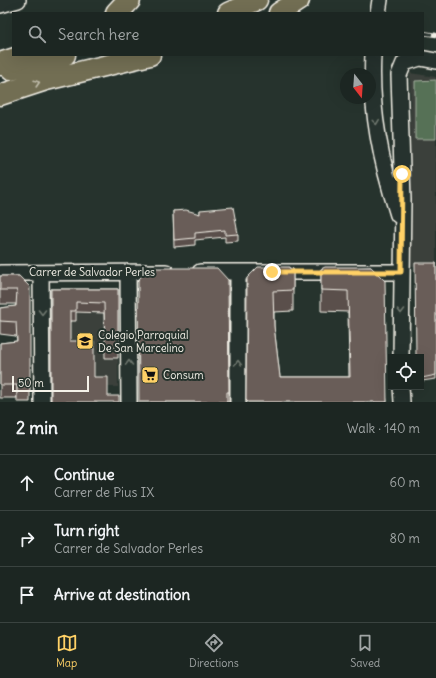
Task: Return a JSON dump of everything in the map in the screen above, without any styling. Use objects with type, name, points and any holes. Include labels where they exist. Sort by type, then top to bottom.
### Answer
[{"type":"highway","points":[[118,12],[129,0]]},
{"type":"highway","points":[[0,64],[25,56]]},
{"type":"main road","points":[[230,12],[257,0]]},
{"type":"main road","points":[[281,12],[299,0]]},
{"type":"main road","points":[[0,73],[61,56]]},
{"type":"main road","points":[[0,94],[46,80],[142,57]]},
{"type":"street","points":[[0,5],[18,0]]},
{"type":"street","points":[[378,12],[380,0]]},
{"type":"street","points":[[374,56],[372,89],[377,135],[380,153],[402,231]]},
{"type":"street","points":[[401,354],[402,174],[399,75],[404,63],[420,58],[436,61]]},
{"type":"street","points":[[394,202],[402,174]]},
{"type":"street","points":[[128,272],[129,402]]},
{"type":"street","points":[[238,272],[238,402]]},
{"type":"street","name":"Carrer de Salvador Perles","points":[[0,273],[401,272]]},
{"type":"street","points":[[42,273],[42,402]]},
{"type":"street","points":[[402,390],[402,402]]},
{"type":"shaded area","points":[[410,73],[436,77],[436,266],[411,266]]},
{"type":"shaded area","name":"Colegio Parroquial De San Marcelino","points":[[76,299],[118,299],[118,387],[94,387],[70,357],[51,357],[51,325],[70,321]]},
{"type":"green space","points":[[436,80],[436,139],[415,139],[415,81]]},
{"type":"building","points":[[233,207],[238,234],[225,235],[225,230],[195,233],[195,238],[174,240],[173,211],[186,210],[200,214],[200,210]]},
{"type":"building","points":[[415,263],[436,263],[436,375],[424,378],[424,354],[416,354]]},
{"type":"building","points":[[258,267],[289,267],[293,269],[293,290],[273,291],[274,326],[280,377],[350,377],[348,291],[321,290],[321,269],[325,267],[371,267],[385,281],[387,402],[248,402],[246,400],[247,278]]},
{"type":"building","points":[[150,268],[217,268],[228,280],[229,392],[227,392],[227,402],[139,402],[138,280]]},
{"type":"building","points":[[0,276],[19,276],[30,287],[30,402],[17,402],[17,385],[0,385],[0,343],[17,341],[16,322],[0,321],[0,308],[16,306],[17,290],[0,290]]},
{"type":"building","points":[[51,289],[118,289],[118,348],[105,348],[104,303],[76,302],[76,311],[70,311],[70,341],[94,341],[94,377],[108,377],[108,396],[119,396],[119,402],[51,402]]},
{"type":"railway","points":[[424,33],[436,35]]},
{"type":"place","name":"Colegio Parroquial De San Marcelino","points":[[85,341]]},
{"type":"place","name":"Consum","points":[[150,375]]},
{"type":"route","points":[[272,272],[401,272],[403,200],[402,174]]}]
